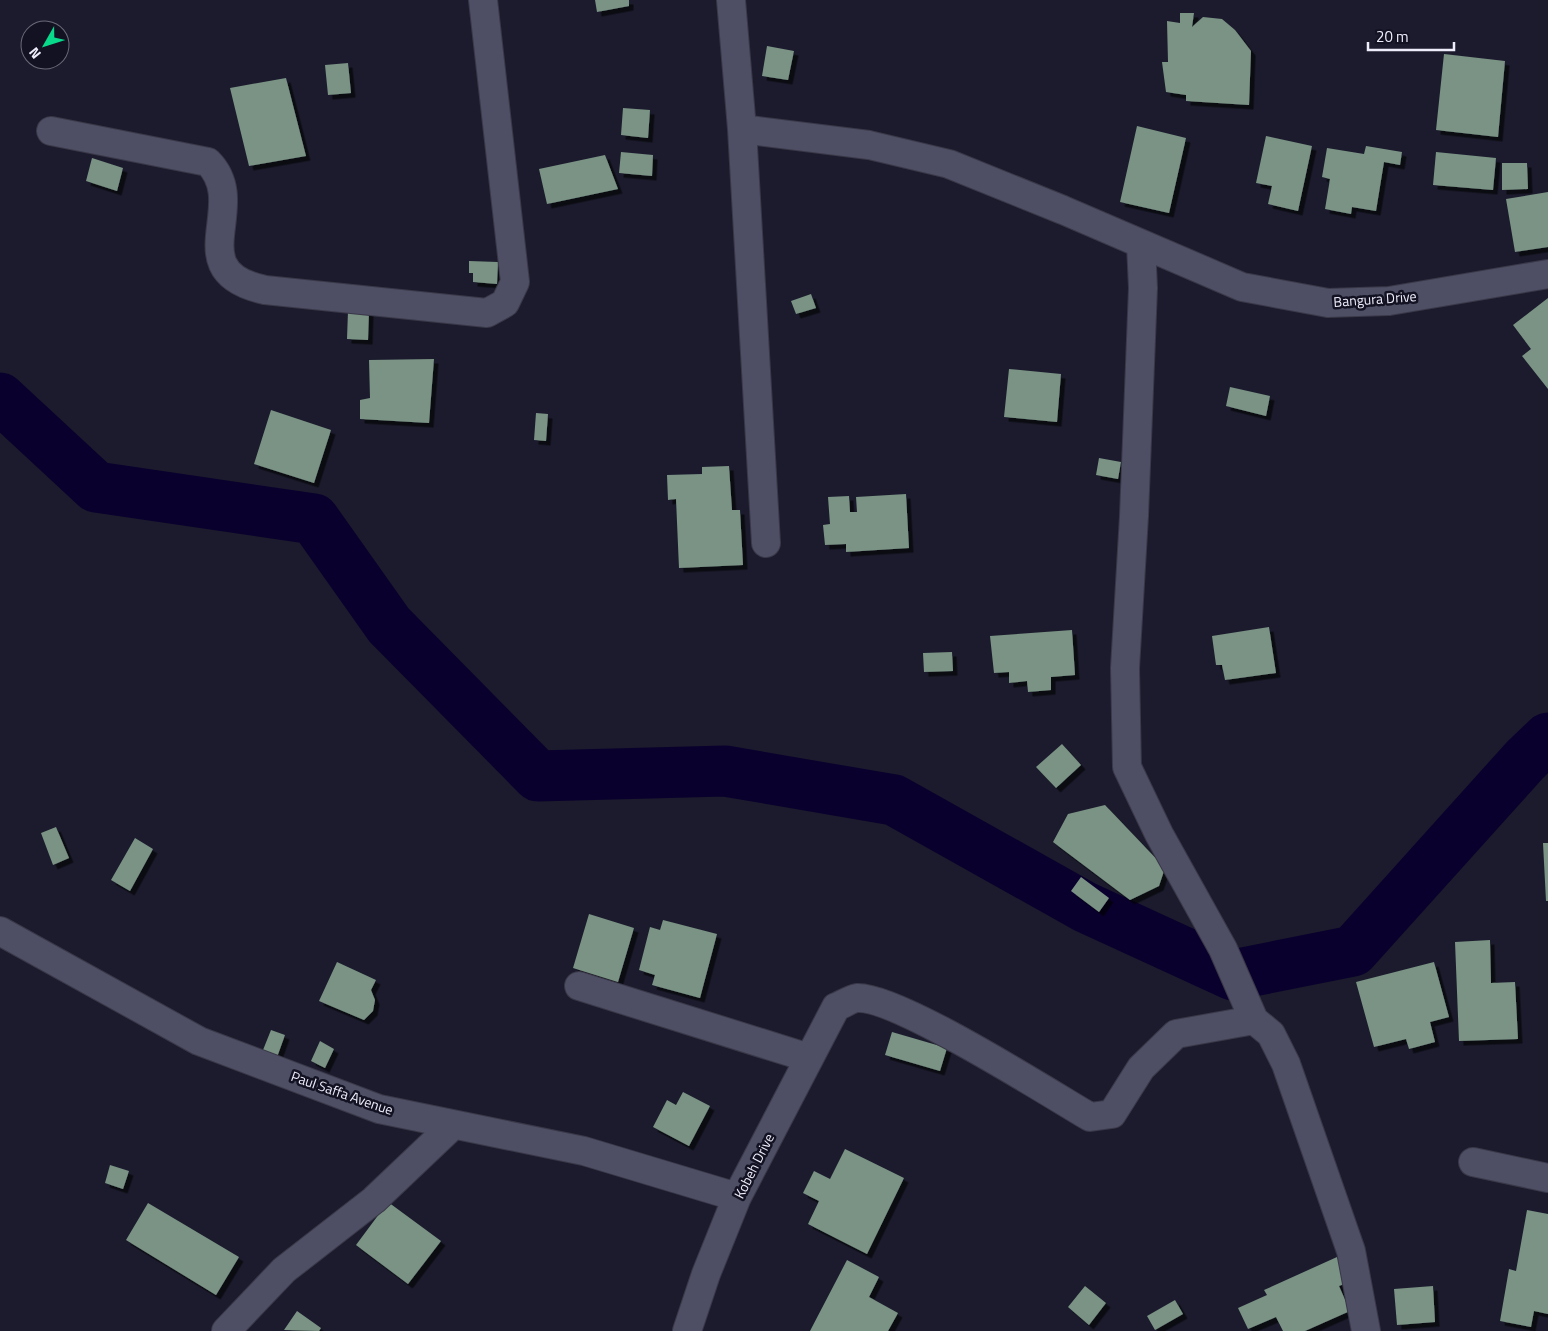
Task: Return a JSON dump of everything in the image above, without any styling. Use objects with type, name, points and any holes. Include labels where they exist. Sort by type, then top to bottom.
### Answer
[{"type":"street","points":[[51,131],[208,162],[218,172],[224,190],[219,257],[230,276],[248,286],[265,290],[487,313],[505,303],[515,282],[483,0]]},
{"type":"street","points":[[731,0],[742,128],[766,543]]},
{"type":"street","name":"Bangura Drive","points":[[742,128],[869,145],[949,164],[1063,210],[1242,287],[1328,303],[1389,301],[1548,274]]},
{"type":"street","points":[[1141,245],[1143,288],[1134,516],[1125,668],[1127,767],[1159,834],[1222,949],[1254,1020],[1271,1034],[1286,1064],[1351,1251],[1366,1331]]},
{"type":"street","name":"Paul Saffa Avenue","points":[[0,931],[198,1041],[379,1109],[584,1151],[737,1197]]},
{"type":"street","points":[[579,986],[810,1058]]},
{"type":"street","name":"Kobeh Drive","points":[[687,1331],[706,1274],[737,1197],[836,1007],[856,998],[885,1005],[929,1024],[1090,1117],[1112,1114],[1141,1068],[1176,1034],[1254,1020]]},
{"type":"street","points":[[226,1331],[284,1270],[374,1200],[453,1125]]},
{"type":"street","points":[[1473,1162],[1548,1178]]},
{"type":"building","points":[[595,0],[629,0],[629,6],[597,12]]},
{"type":"building","points":[[1180,13],[1194,13],[1192,27],[1203,17],[1222,19],[1235,30],[1251,51],[1249,105],[1186,101],[1186,95],[1166,92],[1162,62],[1168,62],[1167,21],[1180,23]]},
{"type":"building","points":[[767,46],[794,51],[788,80],[762,76]]},
{"type":"building","points":[[1444,54],[1505,61],[1498,137],[1436,130]]},
{"type":"building","points":[[348,63],[351,93],[328,95],[325,65]]},
{"type":"building","points":[[286,78],[306,156],[249,166],[230,88]]},
{"type":"building","points":[[623,108],[650,110],[648,138],[621,135]]},
{"type":"building","points":[[1137,126],[1186,138],[1169,213],[1120,202]]},
{"type":"building","points":[[1266,136],[1312,146],[1298,211],[1268,204],[1272,186],[1256,183]]},
{"type":"building","points":[[1366,146],[1402,152],[1400,165],[1384,162],[1376,211],[1352,207],[1351,214],[1325,209],[1330,179],[1322,177],[1327,148],[1364,154]]},
{"type":"building","points":[[621,152],[653,155],[652,176],[619,173]]},
{"type":"building","points":[[1436,152],[1496,158],[1493,190],[1433,185]]},
{"type":"building","points":[[605,155],[618,189],[547,204],[539,169]]},
{"type":"building","points":[[92,158],[123,168],[117,191],[86,181]]},
{"type":"building","points":[[1502,163],[1527,163],[1528,189],[1502,190]]},
{"type":"building","points":[[1548,192],[1548,247],[1515,252],[1506,199]]},
{"type":"building","points":[[469,261],[498,262],[497,284],[473,282],[473,273],[469,273]]},
{"type":"building","points":[[811,294],[816,308],[796,314],[791,301]]},
{"type":"building","points":[[1548,298],[1548,389],[1522,356],[1531,349],[1513,325]]},
{"type":"building","points":[[348,311],[369,311],[368,340],[347,339]]},
{"type":"building","points":[[434,359],[429,423],[360,419],[360,400],[370,398],[369,360]]},
{"type":"building","points":[[1009,369],[1061,374],[1057,422],[1004,417]]},
{"type":"building","points":[[1230,387],[1270,396],[1266,416],[1226,406]]},
{"type":"building","points":[[271,410],[331,430],[314,483],[254,464]]},
{"type":"building","points":[[536,413],[548,414],[546,441],[534,440]]},
{"type":"building","points":[[1099,458],[1121,462],[1118,479],[1096,475]]},
{"type":"building","points":[[729,466],[732,510],[740,510],[743,565],[679,568],[676,499],[668,500],[667,475],[702,474],[702,467]]},
{"type":"building","points":[[906,494],[909,548],[846,552],[846,544],[825,545],[823,525],[830,524],[828,497],[849,496],[850,512],[857,512],[856,497]]},
{"type":"building","points":[[1269,627],[1276,673],[1225,680],[1222,665],[1216,665],[1212,636]]},
{"type":"building","points":[[1072,630],[1075,675],[1051,677],[1051,690],[1028,692],[1027,681],[1009,683],[1009,672],[994,673],[990,636]]},
{"type":"building","points":[[952,652],[953,671],[924,672],[923,653]]},
{"type":"building","points":[[1062,744],[1081,765],[1056,788],[1036,767]]},
{"type":"building","points":[[1105,805],[1165,868],[1159,886],[1130,900],[1053,842],[1068,814]]},
{"type":"building","points":[[56,827],[69,858],[53,865],[41,833]]},
{"type":"building","points":[[135,838],[153,849],[130,891],[111,880]]},
{"type":"building","points":[[1543,843],[1548,843],[1548,901],[1546,901]]},
{"type":"building","points":[[1081,877],[1109,898],[1099,912],[1071,891]]},
{"type":"building","points":[[589,914],[634,928],[618,982],[573,968]]},
{"type":"building","points":[[663,920],[717,934],[700,998],[652,985],[655,975],[639,970],[650,927],[660,930]]},
{"type":"building","points":[[1490,940],[1491,983],[1515,982],[1518,1039],[1459,1041],[1455,942]]},
{"type":"building","points":[[337,962],[376,980],[371,990],[375,1000],[373,1011],[364,1020],[319,1001]]},
{"type":"building","points":[[1434,962],[1449,1017],[1430,1022],[1435,1042],[1409,1049],[1406,1039],[1374,1047],[1356,982]]},
{"type":"building","points":[[271,1030],[285,1035],[276,1060],[261,1055]]},
{"type":"building","points":[[892,1032],[947,1048],[940,1071],[885,1055]]},
{"type":"building","points":[[320,1041],[334,1049],[325,1068],[311,1061]]},
{"type":"building","points":[[683,1092],[710,1106],[689,1146],[653,1127],[667,1100],[676,1105]]},
{"type":"building","points":[[845,1149],[904,1178],[867,1254],[808,1224],[819,1201],[803,1193],[814,1171],[830,1179]]},
{"type":"building","points":[[110,1165],[129,1171],[123,1189],[105,1183]]},
{"type":"building","points":[[388,1202],[441,1241],[408,1284],[356,1245]]},
{"type":"building","points":[[148,1203],[239,1257],[216,1295],[126,1240]]},
{"type":"building","points":[[1527,1210],[1548,1214],[1548,1314],[1534,1311],[1531,1327],[1500,1321],[1509,1269],[1516,1271]]},
{"type":"building","points":[[1337,1257],[1349,1282],[1339,1286],[1350,1311],[1305,1331],[1283,1331],[1276,1317],[1248,1329],[1238,1308],[1267,1295],[1264,1290]]},
{"type":"building","points":[[847,1260],[879,1277],[869,1297],[898,1313],[888,1331],[810,1331]]},
{"type":"building","points":[[1085,1286],[1106,1303],[1089,1325],[1068,1307]]},
{"type":"building","points":[[1433,1286],[1435,1322],[1397,1325],[1394,1289]]},
{"type":"building","points":[[1175,1300],[1183,1314],[1155,1330],[1147,1316]]},
{"type":"building","points":[[297,1311],[321,1328],[319,1331],[284,1330]]},
{"type":"waterway","points":[[0,398],[96,487],[314,519],[389,625],[538,776],[725,771],[894,800],[1085,907],[1233,975],[1353,951],[1525,760],[1548,738]]}]
